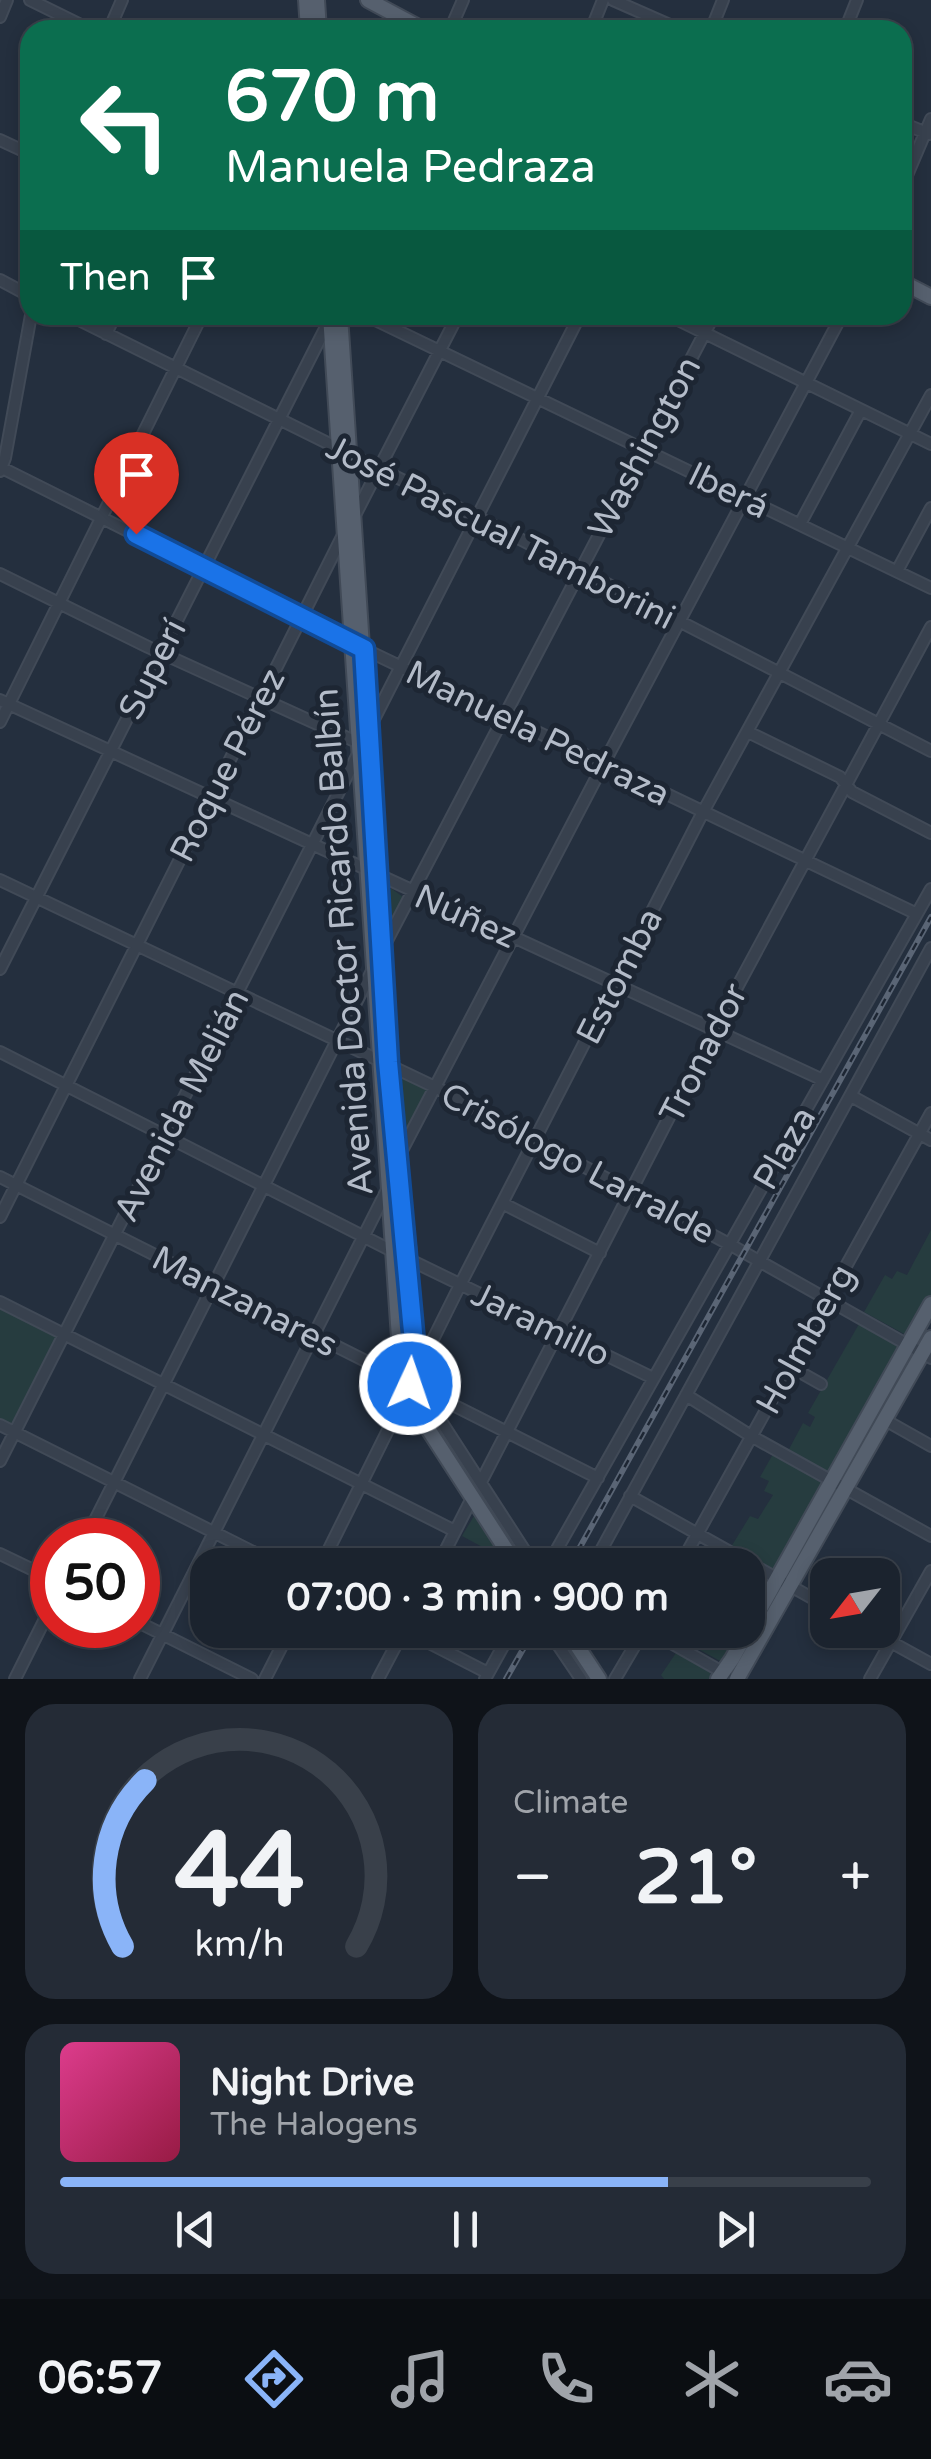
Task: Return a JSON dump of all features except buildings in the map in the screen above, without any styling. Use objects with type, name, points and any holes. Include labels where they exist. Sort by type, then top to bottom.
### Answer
[{"type":"main road","points":[[368,0],[405,20]]},
{"type":"main road","name":"Avenida Doctor Ricardo Balbín","points":[[334,325],[354,518],[360,746],[381,952],[388,1187],[414,1343],[410,1384]]},
{"type":"main road","name":"Avenida Doctor Ricardo Balbín","points":[[344,451],[344,533],[369,730],[373,969],[398,1159],[401,1256]]},
{"type":"main road","points":[[729,1677],[839,1485],[931,1304]]},
{"type":"main road","points":[[839,1485],[927,1356],[931,1338]]},
{"type":"main road","points":[[410,1384],[522,1548]]},
{"type":"main road","points":[[410,1384],[423,1421],[505,1548]]},
{"type":"main road","points":[[574,1648],[589,1679]]},
{"type":"main road","points":[[578,1648],[602,1679]]},
{"type":"street","points":[[0,17],[7,0]]},
{"type":"street","points":[[30,0],[71,20]]},
{"type":"street","points":[[613,0],[658,20]]},
{"type":"street","points":[[912,167],[931,119]]},
{"type":"street","points":[[0,469],[6,458],[29,325]]},
{"type":"street","name":"José Pascual Tamborini","points":[[88,325],[479,518],[931,751]]},
{"type":"street","points":[[106,334],[110,325]]},
{"type":"street","points":[[0,722],[4,702],[58,604],[198,325]]},
{"type":"street","name":"Superí","points":[[0,969],[328,325]]},
{"type":"street","name":"Iberá","points":[[385,325],[931,588]]},
{"type":"street","name":"Roque Pérez","points":[[0,1216],[453,325]]},
{"type":"street","name":"Avenida Melián","points":[[0,1461],[575,325]]},
{"type":"street","points":[[689,325],[931,444]]},
{"type":"street","name":"Washington","points":[[381,952],[709,325]]},
{"type":"street","points":[[398,1159],[602,764],[836,325]]},
{"type":"street","name":"Estomba","points":[[331,1548],[460,1285],[703,812],[931,394]]},
{"type":"street","points":[[800,524],[860,410]]},
{"type":"street","name":"Manuela Pedraza","points":[[0,469],[916,914]]},
{"type":"street","points":[[897,571],[931,508]]},
{"type":"street","points":[[0,574],[360,746]]},
{"type":"street","name":"Tronador","points":[[481,1482],[714,1030],[931,628]]},
{"type":"street","name":"Núñez","points":[[4,702],[823,1080]]},
{"type":"street","points":[[748,732],[840,777],[852,792],[931,833]]},
{"type":"street","name":"Crisólogo Larralde","points":[[0,880],[438,1088],[729,1244],[927,1356]]},
{"type":"street","name":"Plaza","points":[[558,1548],[931,889]]},
{"type":"street","name":"Plaza","points":[[602,1548],[931,948]]},
{"type":"street","points":[[96,1518],[373,969]]},
{"type":"street","name":"Jaramillo","points":[[0,1052],[401,1256],[653,1378]]},
{"type":"street","points":[[851,1096],[931,1140]]},
{"type":"street","name":"Holmberg","points":[[690,1548],[931,1113]]},
{"type":"street","name":"Manzanares","points":[[0,1177],[598,1478]]},
{"type":"street","points":[[140,1679],[388,1187]]},
{"type":"street","points":[[504,1204],[600,1253]]},
{"type":"street","points":[[0,1302],[455,1531]]},
{"type":"street","points":[[790,1366],[821,1384]]},
{"type":"street","points":[[410,1384],[437,1415],[523,1548]]},
{"type":"street","name":"Avenida Doctor Ricardo Balbín","points":[[410,1384],[417,1423],[497,1548]]},
{"type":"street","points":[[686,1395],[751,1436],[931,1536]]},
{"type":"street","points":[[884,1420],[931,1446]]},
{"type":"street","points":[[0,1425],[243,1548]]},
{"type":"street","points":[[0,1440],[17,1433]]},
{"type":"street","points":[[630,1496],[810,1597]]},
{"type":"street","points":[[446,1548],[469,1504]]},
{"type":"street","points":[[0,1554],[30,1568]]},
{"type":"street","points":[[900,1626],[931,1571]]},
{"type":"street","points":[[162,1634],[252,1679]]},
{"type":"street","points":[[900,1647],[931,1664]]},
{"type":"street","points":[[0,1672],[15,1679],[30,1648]]},
{"type":"street","points":[[265,1679],[281,1648]]},
{"type":"street","points":[[378,1679],[394,1648]]},
{"type":"street","points":[[436,1648],[487,1676],[502,1648]]},
{"type":"street","points":[[560,1648],[581,1679]]},
{"type":"street","points":[[616,1679],[635,1648]]},
{"type":"street","points":[[678,1648],[729,1677]]},
{"type":"street","points":[[870,1679],[888,1648]]},
{"type":"green space","points":[[386,889],[403,897],[388,927],[383,892]]},
{"type":"green space","points":[[402,1076],[428,1089],[408,1129],[401,1126],[395,1081]]},
{"type":"green space","points":[[931,1230],[931,1298],[906,1335],[864,1312],[885,1275],[892,1279],[897,1271],[907,1275]]},
{"type":"green space","points":[[0,1305],[59,1336],[14,1424],[0,1419]]},
{"type":"green space","points":[[859,1324],[897,1346],[898,1352],[829,1473],[824,1472],[788,1451],[803,1423],[810,1427],[815,1417],[808,1413]]},
{"type":"green space","points":[[773,1454],[824,1483],[773,1570],[765,1566],[765,1548],[731,1547],[750,1516],[758,1519],[773,1495],[764,1491],[769,1481],[760,1477]]},
{"type":"green space","points":[[474,1516],[495,1548],[484,1548],[462,1536]]},
{"type":"green space","points":[[696,1648],[731,1648],[722,1662]]},
{"type":"green space","points":[[676,1653],[710,1672],[711,1679],[664,1679],[661,1675]]},
{"type":"railway","points":[[579,1548],[931,917]]},
{"type":"railway","points":[[506,1679],[524,1648]]},
{"type":"route","points":[[136,534],[364,649],[388,1062],[414,1343],[410,1384]]}]
